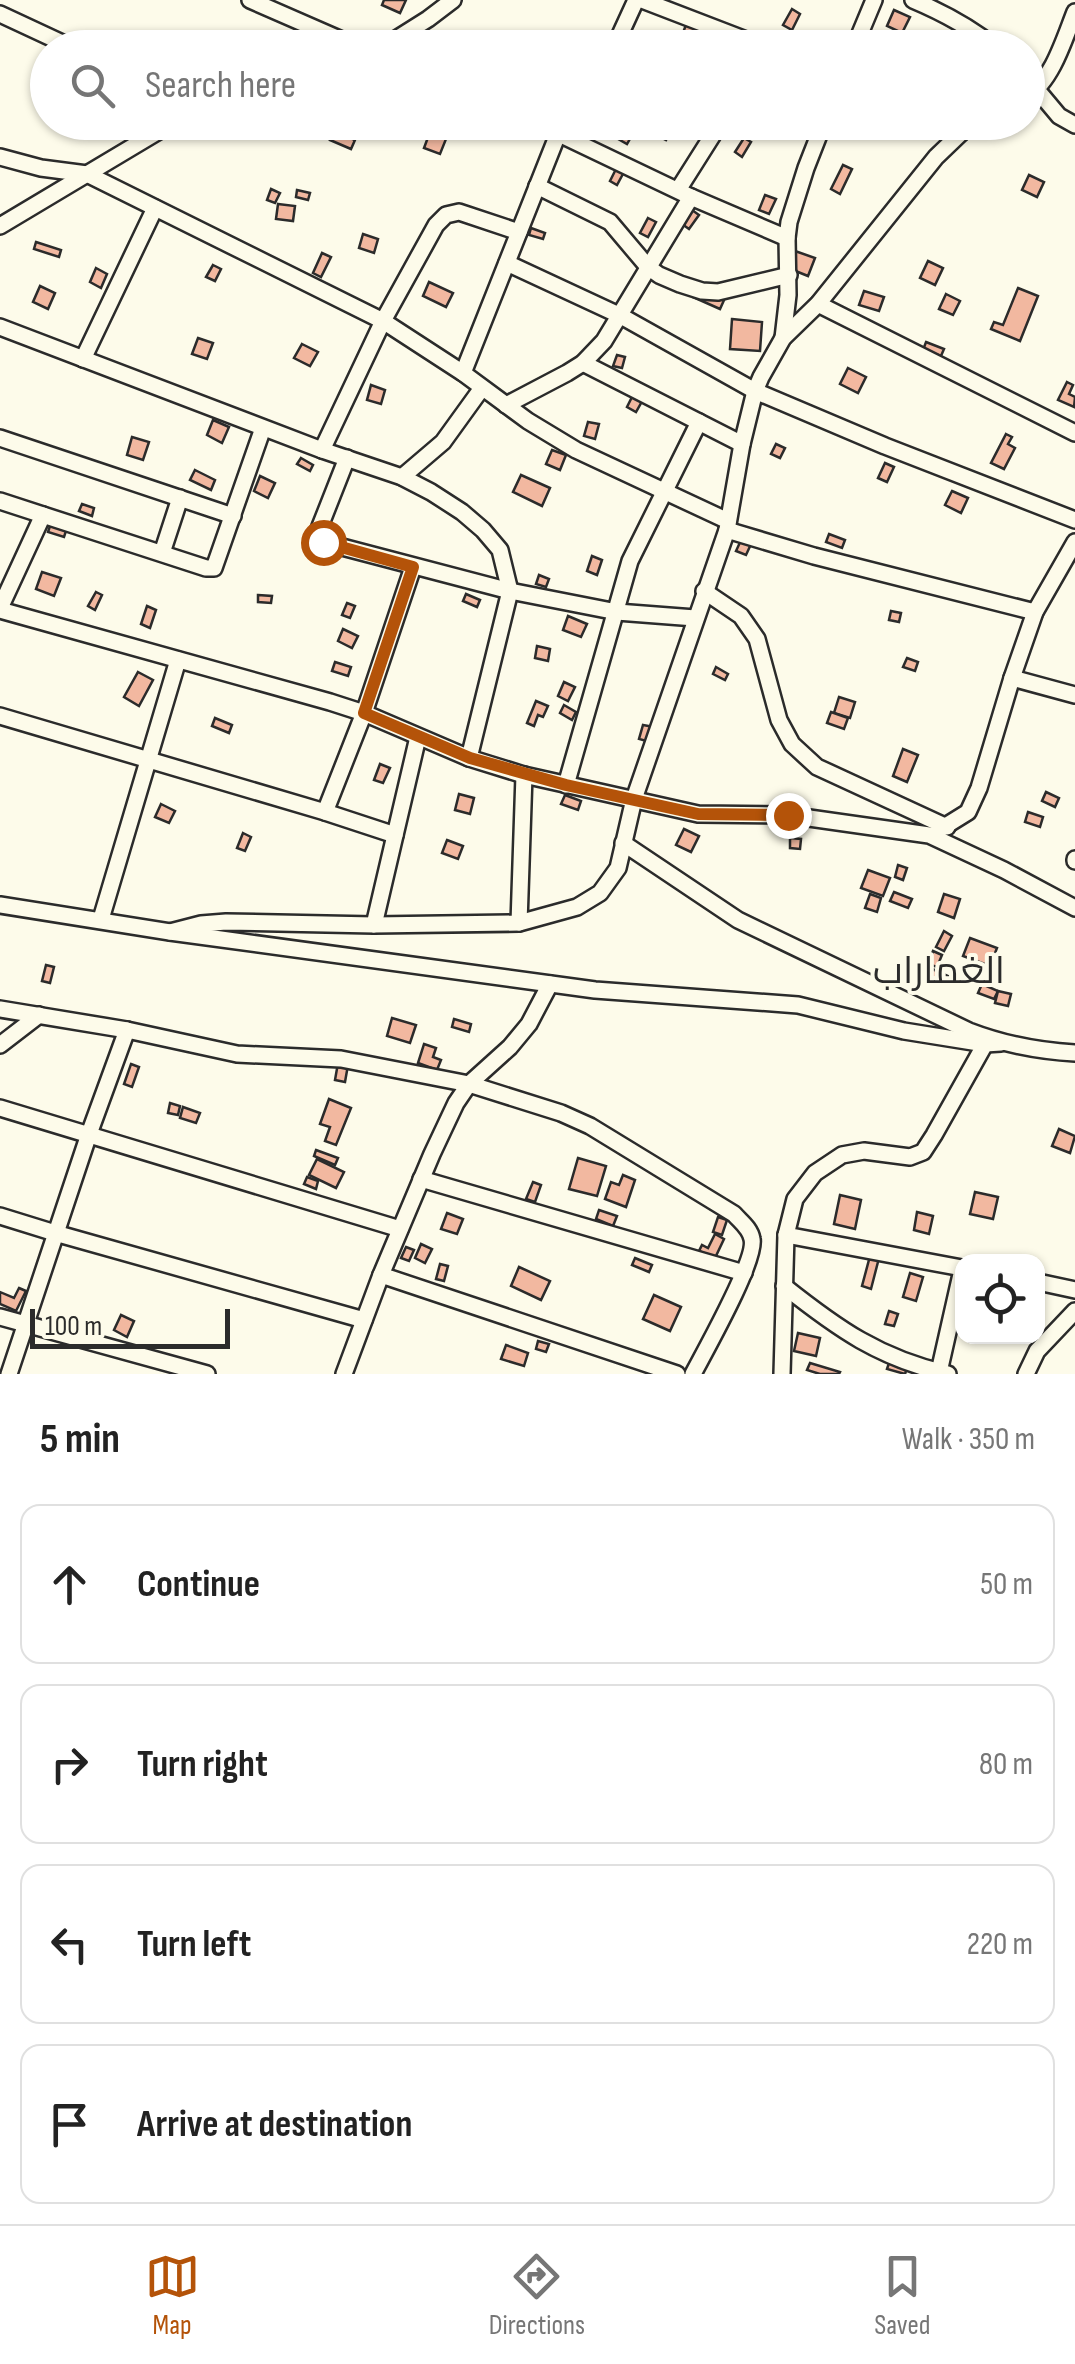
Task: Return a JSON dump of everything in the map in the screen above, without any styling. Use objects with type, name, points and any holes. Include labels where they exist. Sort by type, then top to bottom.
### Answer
[{"type":"street","points":[[250,0],[319,30]]},
{"type":"street","points":[[412,30],[452,0]]},
{"type":"street","points":[[623,30],[639,0],[661,4],[724,30]]},
{"type":"street","points":[[862,30],[874,0]]},
{"type":"street","points":[[914,0],[974,30]]},
{"type":"street","points":[[4,10],[40,30]]},
{"type":"street","points":[[1045,70],[1058,55],[1075,12]]},
{"type":"street","points":[[1045,102],[1075,125]]},
{"type":"street","points":[[0,226],[144,140]]},
{"type":"street","points":[[463,373],[537,186],[562,140]]},
{"type":"street","points":[[570,140],[787,238]]},
{"type":"street","points":[[506,404],[567,373],[604,341],[648,266],[712,140]]},
{"type":"street","points":[[783,338],[789,275],[787,238],[818,140]]},
{"type":"street","points":[[170,932],[212,922],[519,923],[578,907],[600,894],[618,868],[634,799],[728,526],[755,391],[770,358],[954,140]]},
{"type":"street","points":[[0,157],[87,174],[384,321],[540,429],[728,526],[814,556],[1035,612]]},
{"type":"street","points":[[537,186],[610,222],[648,266],[669,280],[702,291],[737,290],[789,275]]},
{"type":"street","points":[[82,359],[156,208]]},
{"type":"street","points":[[322,450],[436,224],[446,215],[459,212],[519,232]]},
{"type":"street","points":[[506,264],[621,316],[755,391],[1075,520]]},
{"type":"street","points":[[818,304],[1075,432]]},
{"type":"street","points":[[0,327],[402,477],[432,492],[484,530],[500,550],[510,591],[470,758]]},
{"type":"street","points":[[582,363],[742,444]]},
{"type":"street","points":[[402,477],[443,442],[482,388]]},
{"type":"street","points":[[566,785],[630,560],[700,422]]},
{"type":"street","points":[[0,501],[214,568],[264,428]]},
{"type":"street","points":[[0,438],[234,516]]},
{"type":"street","points":[[347,458],[317,536],[323,542],[510,591],[617,612],[695,618]]},
{"type":"street","points":[[162,553],[180,498]]},
{"type":"street","points":[[42,515],[0,609],[330,702],[470,758],[566,785],[698,814],[788,815],[928,835],[1075,908]]},
{"type":"street","points":[[928,835],[968,812],[1035,612],[1075,542]]},
{"type":"street","points":[[325,812],[364,713],[413,567]]},
{"type":"street","points":[[704,591],[741,616],[757,638],[778,720],[792,744],[817,767],[947,827]]},
{"type":"street","points":[[101,920],[178,660]]},
{"type":"street","points":[[1012,678],[1075,695]]},
{"type":"street","points":[[0,716],[395,836]]},
{"type":"street","points":[[374,925],[418,737]]},
{"type":"street","points":[[519,923],[524,774]]},
{"type":"street","points":[[623,843],[738,920],[993,1043]]},
{"type":"street","points":[[0,904],[170,932],[596,990],[798,1004],[904,1031],[1075,1053]]},
{"type":"street","points":[[344,1374],[400,1228],[456,1102],[529,1024],[550,984]]},
{"type":"street","points":[[0,1009],[127,1030],[237,1054],[341,1058],[469,1084],[590,1126],[734,1214],[752,1238],[753,1250],[744,1273],[693,1374]]},
{"type":"street","points":[[0,1046],[39,1015]]},
{"type":"street","points":[[9,1374],[127,1030]]},
{"type":"street","points":[[782,1374],[786,1235],[794,1199],[804,1183],[842,1154],[864,1150],[910,1157],[922,1152],[993,1043]]},
{"type":"street","points":[[0,1108],[400,1228]]},
{"type":"street","points":[[421,1179],[744,1273]]},
{"type":"street","points":[[0,1216],[364,1320]]},
{"type":"street","points":[[786,1235],[955,1268]]},
{"type":"street","points":[[381,1275],[676,1374]]},
{"type":"street","points":[[1045,1284],[1075,1290]]},
{"type":"street","points":[[784,1286],[850,1336],[903,1361],[944,1373],[955,1309]]},
{"type":"street","points":[[1026,1374],[1037,1351],[1075,1311]]},
{"type":"street","points":[[0,1317],[207,1374]]},
{"type":"building","points":[[384,0],[406,0],[400,13],[382,5]]},
{"type":"building","points":[[792,9],[800,14],[792,30],[783,25]]},
{"type":"building","points":[[894,10],[910,17],[904,30],[887,26]]},
{"type":"building","points":[[687,22],[708,30],[684,30]]},
{"type":"building","points":[[330,140],[355,140],[351,149]]},
{"type":"building","points":[[427,140],[446,140],[440,154],[424,148]]},
{"type":"building","points":[[743,140],[751,142],[742,157],[735,152]]},
{"type":"building","points":[[843,165],[852,169],[840,194],[831,189]]},
{"type":"building","points":[[616,169],[624,172],[617,185],[610,181]]},
{"type":"building","points":[[1029,175],[1044,182],[1037,197],[1022,190]]},
{"type":"building","points":[[271,189],[280,193],[275,203],[267,200]]},
{"type":"building","points":[[297,190],[310,193],[308,200],[296,197]]},
{"type":"building","points":[[765,195],[776,199],[769,214],[759,210]]},
{"type":"building","points":[[278,204],[295,206],[293,221],[276,219]]},
{"type":"building","points":[[692,210],[699,215],[689,229],[682,224]]},
{"type":"building","points":[[648,218],[656,222],[648,237],[640,233]]},
{"type":"building","points":[[531,228],[545,233],[543,239],[529,235]]},
{"type":"building","points":[[363,234],[378,239],[374,253],[359,248]]},
{"type":"building","points":[[36,242],[61,250],[59,257],[34,249]]},
{"type":"building","points":[[795,251],[815,258],[808,276],[788,268]]},
{"type":"building","points":[[322,253],[331,257],[321,277],[313,273]]},
{"type":"building","points":[[928,261],[943,268],[935,285],[920,278]]},
{"type":"building","points":[[213,265],[221,269],[215,281],[206,277]]},
{"type":"building","points":[[96,268],[107,274],[101,288],[90,282]]},
{"type":"building","points":[[429,282],[453,293],[446,307],[423,296]]},
{"type":"building","points":[[40,286],[55,293],[48,309],[33,302]]},
{"type":"building","points":[[698,286],[725,298],[720,309],[693,297]]},
{"type":"building","points":[[1018,288],[1038,296],[1020,341],[991,329],[994,322],[1003,325]]},
{"type":"building","points":[[864,291],[884,297],[879,311],[859,305]]},
{"type":"building","points":[[946,294],[960,301],[953,315],[939,309]]},
{"type":"building","points":[[732,319],[762,322],[760,351],[730,349]]},
{"type":"building","points":[[198,338],[213,343],[207,359],[192,354]]},
{"type":"building","points":[[926,342],[944,349],[941,356],[923,350]]},
{"type":"building","points":[[302,344],[318,352],[310,366],[294,358]]},
{"type":"building","points":[[617,355],[625,357],[622,368],[613,366]]},
{"type":"building","points":[[848,368],[866,377],[858,393],[840,384]]},
{"type":"building","points":[[1067,382],[1073,385],[1069,394],[1075,397],[1074,407],[1058,400]]},
{"type":"building","points":[[371,385],[385,390],[381,404],[367,400]]},
{"type":"building","points":[[635,391],[645,396],[636,412],[627,407]]},
{"type":"building","points":[[213,420],[229,427],[222,443],[207,435]]},
{"type":"building","points":[[588,422],[599,424],[595,439],[584,436]]},
{"type":"building","points":[[1006,434],[1012,437],[1008,444],[1015,448],[1004,469],[991,463]]},
{"type":"building","points":[[132,437],[149,442],[143,460],[127,455]]},
{"type":"building","points":[[776,444],[785,448],[780,458],[771,454]]},
{"type":"building","points":[[552,450],[566,455],[560,470],[546,464]]},
{"type":"building","points":[[301,458],[313,465],[310,471],[297,464]]},
{"type":"building","points":[[885,463],[894,467],[887,482],[878,478]]},
{"type":"building","points":[[195,470],[215,480],[211,490],[190,480]]},
{"type":"building","points":[[521,475],[550,488],[542,506],[513,492]]},
{"type":"building","points":[[260,476],[275,483],[268,498],[254,491]]},
{"type":"building","points":[[952,491],[968,498],[961,513],[945,505]]},
{"type":"building","points":[[82,504],[94,508],[92,516],[79,511]]},
{"type":"building","points":[[51,523],[67,528],[64,537],[48,532]]},
{"type":"building","points":[[829,534],[845,540],[842,548],[826,542]]},
{"type":"building","points":[[742,538],[752,542],[746,555],[736,551]]},
{"type":"building","points":[[592,556],[602,560],[597,575],[587,571]]},
{"type":"building","points":[[42,572],[61,578],[54,596],[36,589]]},
{"type":"building","points":[[539,575],[549,579],[546,587],[536,584]]},
{"type":"building","points":[[96,592],[102,595],[95,610],[88,606]]},
{"type":"building","points":[[466,594],[480,600],[477,607],[463,601]]},
{"type":"building","points":[[258,595],[272,596],[271,603],[258,602]]},
{"type":"building","points":[[347,603],[355,606],[350,618],[342,615]]},
{"type":"building","points":[[147,606],[156,610],[150,628],[141,624]]},
{"type":"building","points":[[891,611],[901,613],[899,622],[889,620]]},
{"type":"building","points":[[568,616],[587,624],[581,637],[563,630]]},
{"type":"building","points":[[343,629],[358,636],[352,648],[338,641]]},
{"type":"building","points":[[537,646],[550,649],[548,661],[535,658]]},
{"type":"building","points":[[907,658],[918,662],[915,671],[903,667]]},
{"type":"building","points":[[335,662],[351,667],[348,676],[332,671]]},
{"type":"building","points":[[716,667],[728,674],[725,680],[713,674]]},
{"type":"building","points":[[138,672],[153,680],[139,706],[124,697]]},
{"type":"building","points":[[564,682],[575,687],[568,701],[558,696]]},
{"type":"building","points":[[839,697],[855,702],[850,718],[834,713]]},
{"type":"building","points":[[536,701],[548,706],[543,717],[538,715],[534,726],[527,723]]},
{"type":"building","points":[[564,705],[576,712],[572,720],[560,713]]},
{"type":"building","points":[[831,712],[848,718],[844,729],[827,723]]},
{"type":"building","points":[[215,718],[232,725],[229,733],[212,726]]},
{"type":"building","points":[[643,725],[654,727],[650,742],[639,739]]},
{"type":"building","points":[[903,749],[918,755],[907,782],[893,776]]},
{"type":"building","points":[[380,764],[390,768],[383,783],[374,780]]},
{"type":"building","points":[[1046,792],[1059,798],[1055,807],[1042,801]]},
{"type":"building","points":[[459,794],[474,798],[470,814],[455,810]]},
{"type":"building","points":[[565,795],[581,801],[578,810],[561,804]]},
{"type":"building","points":[[161,804],[175,811],[169,823],[155,817]]},
{"type":"building","points":[[1028,812],[1043,817],[1040,827],[1025,822]]},
{"type":"building","points":[[684,829],[699,836],[691,852],[676,845]]},
{"type":"building","points":[[243,833],[251,837],[245,851],[237,848]]},
{"type":"building","points":[[790,838],[801,839],[800,849],[790,848]]},
{"type":"building","points":[[447,840],[463,846],[458,859],[442,853]]},
{"type":"building","points":[[898,865],[907,868],[903,880],[895,877]]},
{"type":"building","points":[[868,870],[890,878],[883,896],[861,888]]},
{"type":"building","points":[[894,892],[912,899],[908,908],[890,901]]},
{"type":"building","points":[[870,894],[881,898],[877,912],[865,908]]},
{"type":"building","points":[[944,894],[960,899],[954,918],[938,912]]},
{"type":"building","points":[[944,931],[952,936],[944,951],[936,947]]},
{"type":"building","points":[[970,938],[997,948],[990,966],[963,956]]},
{"type":"building","points":[[933,951],[942,955],[937,967],[928,964]]},
{"type":"building","points":[[46,965],[54,967],[50,983],[42,981]]},
{"type":"building","points":[[928,967],[952,978],[949,985],[924,974]]},
{"type":"building","points":[[982,984],[998,991],[994,999],[978,993]]},
{"type":"building","points":[[998,991],[1011,994],[1008,1006],[995,1003]]},
{"type":"building","points":[[392,1018],[416,1025],[410,1043],[387,1036]]},
{"type":"building","points":[[454,1019],[471,1024],[469,1032],[452,1027]]},
{"type":"building","points":[[424,1044],[436,1048],[433,1057],[441,1060],[437,1070],[418,1063]]},
{"type":"building","points":[[338,1063],[348,1065],[345,1082],[335,1080]]},
{"type":"building","points":[[131,1064],[139,1067],[132,1087],[124,1084]]},
{"type":"building","points":[[329,1099],[351,1108],[336,1145],[325,1141],[330,1127],[320,1124]]},
{"type":"building","points":[[170,1103],[180,1106],[178,1115],[168,1113]]},
{"type":"building","points":[[183,1107],[200,1113],[196,1123],[180,1118]]},
{"type":"building","points":[[1059,1129],[1075,1136],[1070,1153],[1052,1146]]},
{"type":"building","points":[[316,1150],[338,1158],[335,1165],[314,1156]]},
{"type":"building","points":[[578,1158],[606,1166],[597,1196],[569,1189]]},
{"type":"building","points":[[317,1159],[344,1172],[336,1188],[309,1175]]},
{"type":"building","points":[[623,1175],[635,1180],[626,1207],[605,1199],[611,1182],[619,1185]]},
{"type":"building","points":[[307,1177],[318,1181],[316,1189],[304,1184]]},
{"type":"building","points":[[533,1182],[541,1185],[535,1202],[526,1199]]},
{"type":"building","points":[[975,1192],[998,1197],[993,1219],[970,1214]]},
{"type":"building","points":[[840,1195],[861,1200],[855,1229],[834,1224]]},
{"type":"building","points":[[599,1210],[617,1216],[613,1226],[596,1219]]},
{"type":"building","points":[[917,1212],[933,1216],[929,1234],[914,1230]]},
{"type":"building","points":[[447,1213],[463,1219],[457,1234],[441,1229]]},
{"type":"building","points":[[718,1217],[727,1220],[722,1235],[713,1232]]},
{"type":"building","points":[[715,1234],[724,1239],[715,1258],[699,1251],[702,1245],[708,1248]]},
{"type":"building","points":[[421,1244],[432,1249],[425,1263],[415,1258]]},
{"type":"building","points":[[406,1247],[414,1250],[409,1261],[401,1258]]},
{"type":"building","points":[[870,1256],[879,1258],[871,1289],[862,1286]]},
{"type":"building","points":[[635,1258],[652,1265],[649,1272],[632,1265]]},
{"type":"building","points":[[440,1264],[448,1266],[444,1281],[436,1279]]},
{"type":"building","points":[[519,1267],[550,1281],[541,1300],[511,1286]]},
{"type":"building","points":[[910,1273],[923,1277],[916,1301],[903,1297]]},
{"type":"building","points":[[19,1288],[26,1291],[16,1311],[0,1304],[0,1292],[14,1298]]},
{"type":"building","points":[[654,1295],[681,1307],[670,1331],[643,1319]]},
{"type":"building","points":[[889,1311],[898,1314],[894,1326],[885,1324]]},
{"type":"building","points":[[121,1315],[134,1321],[127,1337],[114,1330]]},
{"type":"building","points":[[798,1333],[820,1338],[816,1356],[794,1351]]},
{"type":"building","points":[[538,1341],[549,1344],[546,1352],[536,1349]]},
{"type":"building","points":[[506,1345],[528,1353],[524,1366],[501,1359]]},
{"type":"building","points":[[893,1351],[911,1357],[905,1374],[887,1369]]},
{"type":"building","points":[[810,1363],[840,1372],[820,1374],[807,1370]]},
{"type":"district","name":"الغماراب","points":[[939,970]]},
{"type":"route","points":[[323,542],[413,567],[364,713],[470,758],[566,785],[698,814],[788,815]]}]
